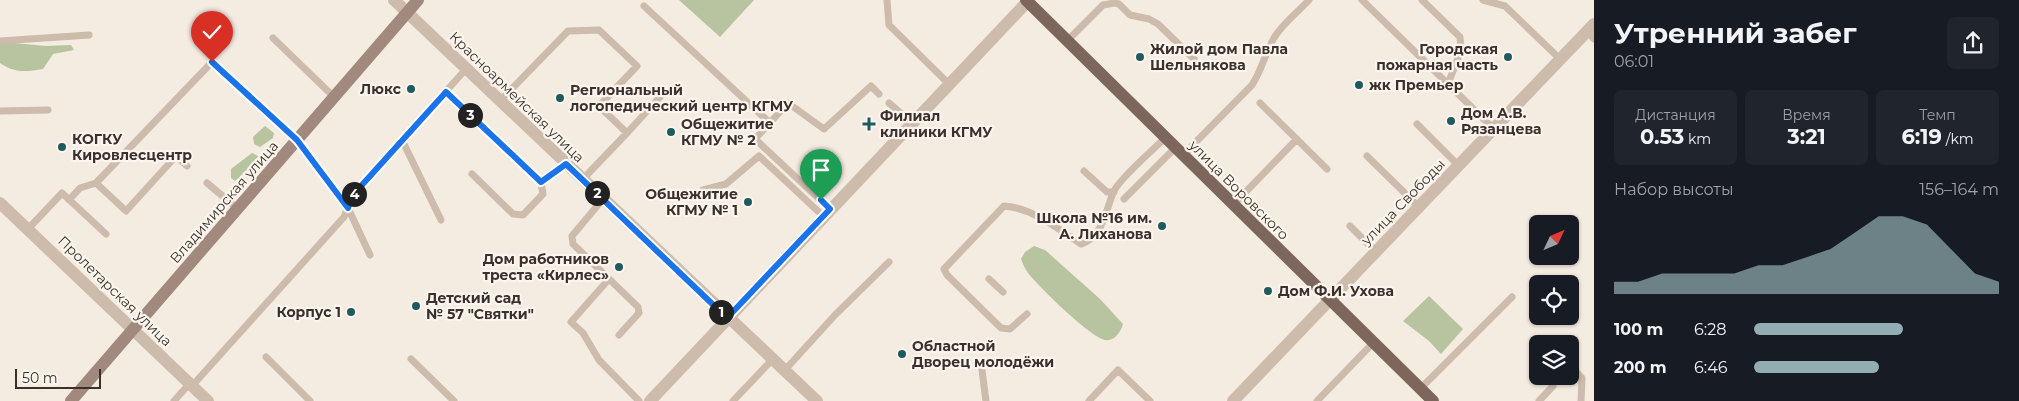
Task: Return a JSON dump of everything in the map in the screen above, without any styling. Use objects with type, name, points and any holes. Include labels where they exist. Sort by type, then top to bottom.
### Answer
[{"type":"main road","name":"Владимирская улица","points":[[71,401],[418,0]]},
{"type":"main road","name":"улица Воровского","points":[[1027,0],[1433,401]]},
{"type":"street","name":"Красноармейская улица","points":[[394,0],[727,318],[817,401]]},
{"type":"street","points":[[650,401],[1027,0]]},
{"type":"street","name":"улица Свободы","points":[[1233,401],[1560,59],[1592,31]]},
{"type":"street","name":"Пролетарская улица","points":[[0,202],[208,401]]},
{"type":"lane","points":[[887,0],[889,25],[949,84]]},
{"type":"lane","points":[[1124,199],[1252,85],[1257,78],[1264,57],[1275,36],[1309,0]]},
{"type":"lane","points":[[1362,0],[1494,129]]},
{"type":"lane","points":[[1422,0],[1460,37],[1460,50],[1448,84]]},
{"type":"lane","points":[[1483,0],[1505,6],[1560,59]]},
{"type":"lane","points":[[1067,41],[1103,5],[1114,3],[1119,4],[1130,15],[1149,19],[1158,24],[1194,59]]},
{"type":"lane","points":[[644,6],[770,122]]},
{"type":"lane","points":[[500,101],[568,31],[599,30],[637,66],[599,106],[627,133]]},
{"type":"lane","points":[[0,41],[89,35]]},
{"type":"lane","points":[[273,38],[334,97]]},
{"type":"lane","points":[[69,200],[80,188],[96,183],[212,62],[297,140],[348,208],[370,255]]},
{"type":"lane","points":[[174,401],[344,217],[352,196],[466,69]]},
{"type":"lane","points":[[826,213],[755,139],[788,103],[824,129],[871,86],[879,94]]},
{"type":"lane","points":[[446,92],[541,182],[543,194],[523,215],[513,214],[472,174]]},
{"type":"lane","points":[[582,180],[660,97]]},
{"type":"lane","points":[[889,103],[912,123]]},
{"type":"lane","points":[[1260,103],[1327,169]]},
{"type":"lane","points":[[0,111],[48,110]]},
{"type":"lane","points":[[1417,124],[1458,166]]},
{"type":"lane","points":[[1026,314],[1010,329],[1001,328],[947,275],[944,269],[963,253],[1004,206],[1018,207],[1053,225],[1081,244],[1087,242],[1104,221],[1114,192],[1123,180],[1165,138]]},
{"type":"lane","points":[[1233,205],[1297,139]]},
{"type":"lane","points":[[402,140],[441,220]]},
{"type":"lane","points":[[96,183],[126,211],[176,156],[188,166]]},
{"type":"lane","points":[[703,190],[726,184],[759,156],[826,213]]},
{"type":"lane","points":[[1367,156],[1419,207]]},
{"type":"lane","points":[[541,182],[566,164]]},
{"type":"lane","points":[[1084,171],[1107,192],[1114,192]]},
{"type":"lane","points":[[207,183],[238,209]]},
{"type":"lane","points":[[28,230],[62,194],[106,234]]},
{"type":"lane","points":[[603,199],[572,236],[573,244],[638,307],[640,313],[619,335]]},
{"type":"lane","points":[[1350,226],[1376,252]]},
{"type":"lane","points":[[784,371],[835,315],[889,262]]},
{"type":"lane","points":[[609,279],[571,322],[583,333],[599,360],[640,401]]},
{"type":"lane","points":[[989,279],[1003,292]]},
{"type":"lane","points":[[1420,389],[1512,297]]},
{"type":"lane","points":[[1317,401],[1373,343]]},
{"type":"lane","points":[[266,357],[310,401]]},
{"type":"lane","points":[[411,360],[454,401]]},
{"type":"lane","points":[[733,401],[772,360]]},
{"type":"lane","points":[[982,370],[986,401]]},
{"type":"lane","points":[[1089,401],[1118,370],[1150,401]]},
{"type":"lane","points":[[1579,375],[1582,378],[1581,401]]},
{"type":"lane","points":[[1539,401],[1553,386]]},
{"type":"green space","points":[[679,0],[754,0],[720,37]]},
{"type":"green space","points":[[0,43],[46,46],[71,45],[74,50],[53,54],[43,69],[20,71],[10,69],[0,63]]},
{"type":"green space","points":[[265,126],[274,133],[273,138],[260,147],[254,144],[253,137]]},
{"type":"green space","points":[[252,153],[258,156],[256,161],[235,181],[231,178],[231,169]]},
{"type":"green space","points":[[1034,246],[1045,250],[1100,299],[1123,324],[1117,336],[1108,340],[1098,337],[1065,310],[1034,280],[1021,259],[1025,252]]},
{"type":"green space","points":[[1429,296],[1463,329],[1441,354],[1429,341],[1403,321]]},
{"type":"place","name":"Жилой дом Павла Шельнякова","points":[[1140,57]]},
{"type":"place","name":"Городская пожарная часть","points":[[1508,57]]},
{"type":"place","name":"жк Премьер","points":[[1359,85]]},
{"type":"place","name":"Люкс","points":[[411,89]]},
{"type":"place","name":"Региональный логопедический центр КГМУ","points":[[560,98]]},
{"type":"place","name":"Дом А.В. Рязанцева","points":[[1451,121]]},
{"type":"place","name":"Филиал клиники КГМУ","points":[[869,124]]},
{"type":"place","name":"Общежитие КГМУ № 2","points":[[671,132]]},
{"type":"place","name":"КОГКУ Кировлесцентр","points":[[62,147]]},
{"type":"place","name":"Общежитие КГМУ № 1","points":[[748,202]]},
{"type":"place","name":"Школа №16 им. А. Лиханова","points":[[1162,226]]},
{"type":"place","name":"Дом работников треста «Кирлес»","points":[[619,267]]},
{"type":"place","name":"Дом Ф.И. Ухова","points":[[1268,291]]},
{"type":"place","name":"Детский сад № 57 \"Святки\"","points":[[416,306]]},
{"type":"place","name":"Корпус 1","points":[[351,312]]},
{"type":"place","name":"Областной Дворец молодёжи","points":[[902,354]]},
{"type":"route","points":[[212,62],[297,140],[348,208],[352,196],[446,92],[541,182],[566,164],[727,318],[830,209],[821,200]]}]
